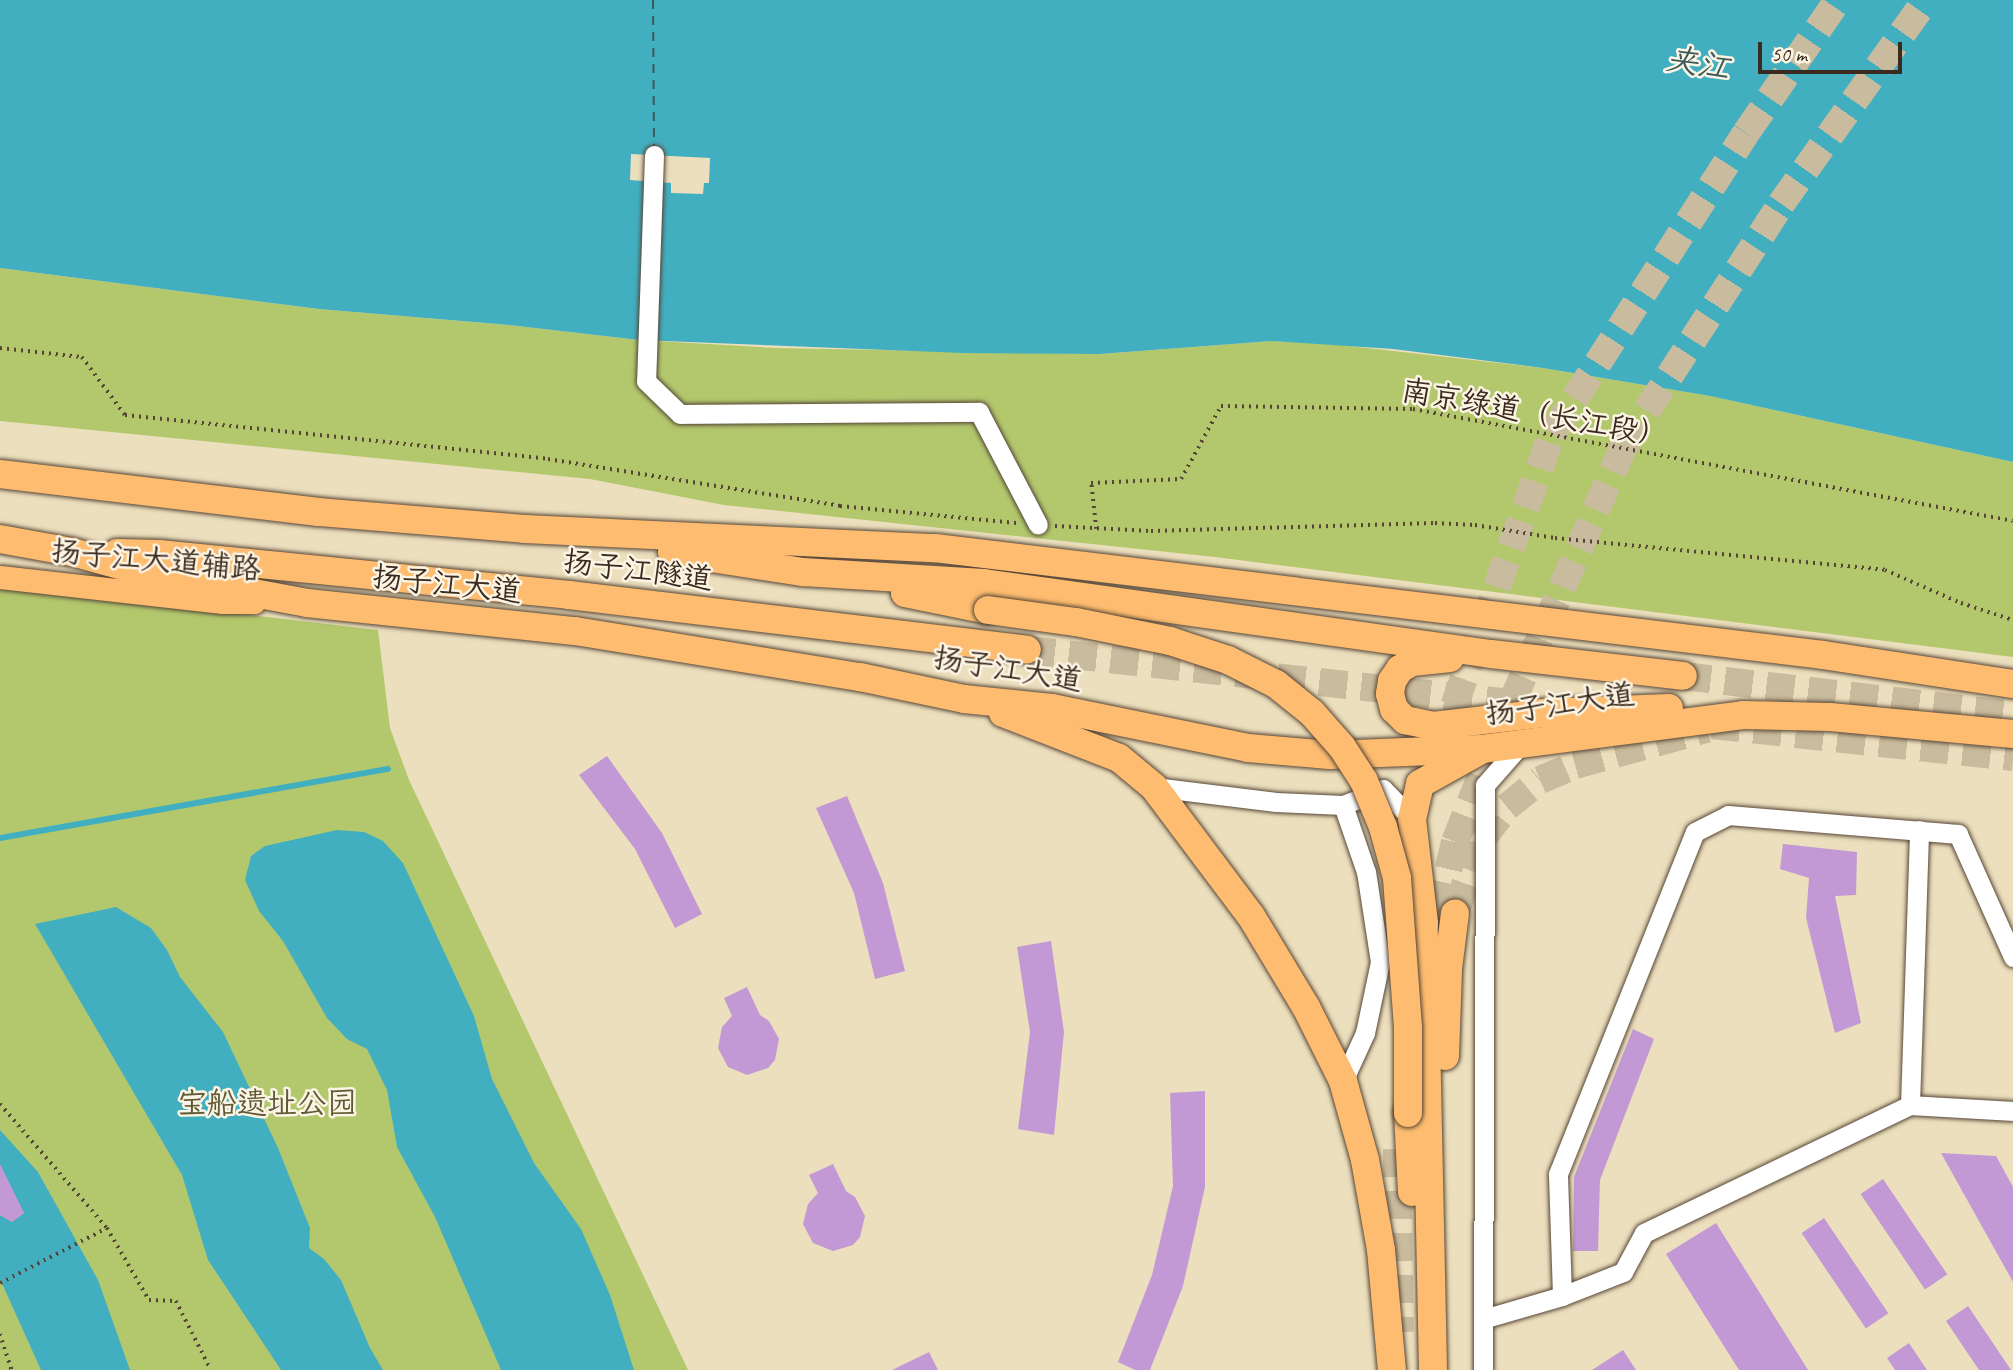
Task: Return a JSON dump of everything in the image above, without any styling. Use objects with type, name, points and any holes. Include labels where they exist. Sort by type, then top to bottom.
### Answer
[{"type":"highway","name":"扬子江大道","points":[[0,474],[318,512],[525,529],[935,548],[1823,655],[2013,684]]},
{"type":"highway","points":[[525,529],[803,572],[988,610],[1076,622],[1170,641],[1228,660],[1276,684],[1312,713],[1342,747],[1364,781],[1383,827],[1397,878],[1408,1028],[1408,1113],[1421,1370]]},
{"type":"highway","name":"扬子江大道","points":[[0,539],[72,552],[152,573],[307,603],[575,631],[860,677],[964,699],[1052,708],[1248,748],[1330,755],[1482,749],[1743,715],[1830,717],[2013,734]]},
{"type":"highway","name":"扬子江隧道","points":[[72,552],[159,554],[569,595],[1027,650]]},
{"type":"highway","points":[[803,572],[984,583],[1491,654],[1683,676]]},
{"type":"highway","points":[[1491,654],[1412,662],[1400,670],[1392,681],[1390,694],[1394,709],[1405,720],[1433,726],[1543,713],[1659,707],[1743,715]]},
{"type":"highway","points":[[964,699],[1119,758],[1154,787],[1251,916],[1306,1007],[1343,1081],[1365,1160],[1381,1250],[1392,1370]]},
{"type":"highway","points":[[1433,1370],[1424,923],[1412,819],[1420,784],[1482,749]]},
{"type":"highway","points":[[1451,1370],[1445,1054],[1448,969],[1455,913]]},
{"type":"main road","name":"扬子江大道辅路","points":[[0,577],[223,602],[307,603]]},
{"type":"street","points":[[654,155],[646,381],[680,414],[979,412],[1038,525]]},
{"type":"street","points":[[1483,1370],[1485,785],[1521,744]]},
{"type":"street","points":[[1154,787],[1276,802],[1343,805],[1383,789],[1412,819]]},
{"type":"street","points":[[1343,805],[1366,872],[1380,962],[1364,1033],[1343,1081]]},
{"type":"street","points":[[1562,1296],[1558,1174],[1695,832],[1728,815],[1958,834],[2013,957]]},
{"type":"street","points":[[1910,1105],[1919,830]]},
{"type":"street","points":[[1483,1320],[1562,1296],[1623,1272],[1644,1233],[1910,1105],[2013,1111]]},
{"type":"path","points":[[0,348],[82,358],[125,415],[548,459],[840,506],[1038,525],[1151,531],[1435,523],[1719,555],[1799,559],[1885,570],[1961,603],[2013,620]]},
{"type":"path","name":"南京绿道（长江段）","points":[[1096,528],[1091,483],[1181,479],[1221,406],[1413,409],[2013,521]]},
{"type":"path","points":[[0,1104],[107,1228],[149,1300],[176,1301],[211,1370]]},
{"type":"path","points":[[0,1283],[107,1228]]},
{"type":"path","points":[[0,1334],[12,1370]]},
{"type":"green space","points":[[0,268],[319,309],[509,325],[639,340],[776,348],[1100,354],[1272,341],[1332,344],[1543,368],[1710,396],[2013,462],[2013,657],[1215,557],[724,505],[590,479],[0,421]]},
{"type":"green space","name":"宝船遗址公园","points":[[0,586],[378,630],[390,728],[409,780],[688,1370],[0,1370]]},
{"type":"water","name":"夹江","points":[[0,0],[2013,0],[2013,462],[1710,396],[1543,368],[1393,349],[1272,341],[1100,354],[963,353],[639,340],[509,325],[319,309],[0,268]]},
{"type":"water","points":[[337,830],[364,832],[383,841],[403,863],[474,1016],[492,1079],[534,1163],[581,1229],[610,1295],[634,1370],[501,1370],[435,1217],[397,1147],[387,1090],[367,1049],[347,1039],[327,1018],[283,941],[259,911],[245,880],[251,856],[265,846]]},
{"type":"water","points":[[116,907],[151,928],[167,950],[180,977],[223,1032],[278,1148],[310,1228],[309,1248],[324,1259],[341,1280],[370,1348],[383,1370],[281,1370],[208,1260],[182,1175],[35,924]]},
{"type":"water","points":[[0,1130],[38,1172],[98,1280],[130,1370],[41,1370],[0,1279],[0,1215],[12,1222],[24,1213],[0,1169]]},
{"type":"pier","points":[[631,154],[710,158],[709,183],[704,183],[703,194],[671,193],[671,183],[630,180]]},
{"type":"building","points":[[607,756],[662,833],[702,914],[675,928],[635,849],[579,775]]},
{"type":"building","points":[[847,796],[883,883],[905,971],[875,979],[854,893],[816,808]]},
{"type":"building","points":[[1783,844],[1857,852],[1856,895],[1835,896],[1861,1023],[1835,1033],[1806,918],[1809,878],[1780,869]]},
{"type":"building","points":[[1051,941],[1064,1032],[1054,1135],[1018,1129],[1030,1032],[1017,947]]},
{"type":"building","points":[[747,987],[760,1015],[769,1021],[779,1039],[775,1060],[768,1068],[747,1075],[728,1067],[718,1048],[722,1027],[732,1016],[724,998]]},
{"type":"building","points":[[1633,1029],[1654,1039],[1600,1180],[1598,1251],[1573,1251],[1574,1177]]},
{"type":"building","points":[[1205,1091],[1205,1187],[1183,1286],[1150,1370],[1135,1370],[1118,1362],[1152,1275],[1173,1186],[1170,1093]]},
{"type":"building","points":[[1941,1153],[1996,1156],[2013,1187],[2013,1282]]},
{"type":"building","points":[[0,1164],[24,1213],[12,1222],[0,1215]]},
{"type":"building","points":[[833,1164],[846,1191],[855,1197],[865,1216],[860,1237],[853,1245],[833,1251],[813,1243],[803,1224],[808,1204],[818,1193],[809,1175]]},
{"type":"building","points":[[1883,1179],[1947,1274],[1925,1289],[1861,1194]]},
{"type":"building","points":[[1824,1218],[1888,1313],[1866,1328],[1802,1233]]},
{"type":"building","points":[[1716,1223],[1808,1370],[1739,1370],[1666,1254]]},
{"type":"building","points":[[1968,1306],[2011,1370],[1979,1370],[1946,1321]]},
{"type":"building","points":[[1909,1343],[1927,1370],[1895,1370],[1887,1358]]},
{"type":"building","points":[[1623,1350],[1636,1370],[1592,1370]]},
{"type":"building","points":[[929,1352],[938,1370],[892,1370]]},
{"type":"waterway","points":[[0,838],[388,769]]},
{"type":"ferry route","points":[[653,0],[654,146]]},
{"type":"tunnel","points":[[1440,745],[1552,434],[1746,133],[1838,0]]},
{"type":"tunnel","points":[[1433,955],[1439,910],[1455,842],[1495,741],[1624,446],[1781,204],[1926,0]]},
{"type":"tunnel","points":[[1027,650],[1529,705]]},
{"type":"tunnel","points":[[1683,676],[2013,715]]},
{"type":"tunnel","points":[[1712,725],[2013,757]]},
{"type":"tunnel","points":[[1456,910],[1482,839],[1507,807],[1540,780],[1575,765],[1707,729]]},
{"type":"tunnel","points":[[1397,1149],[1400,1332]]}]
